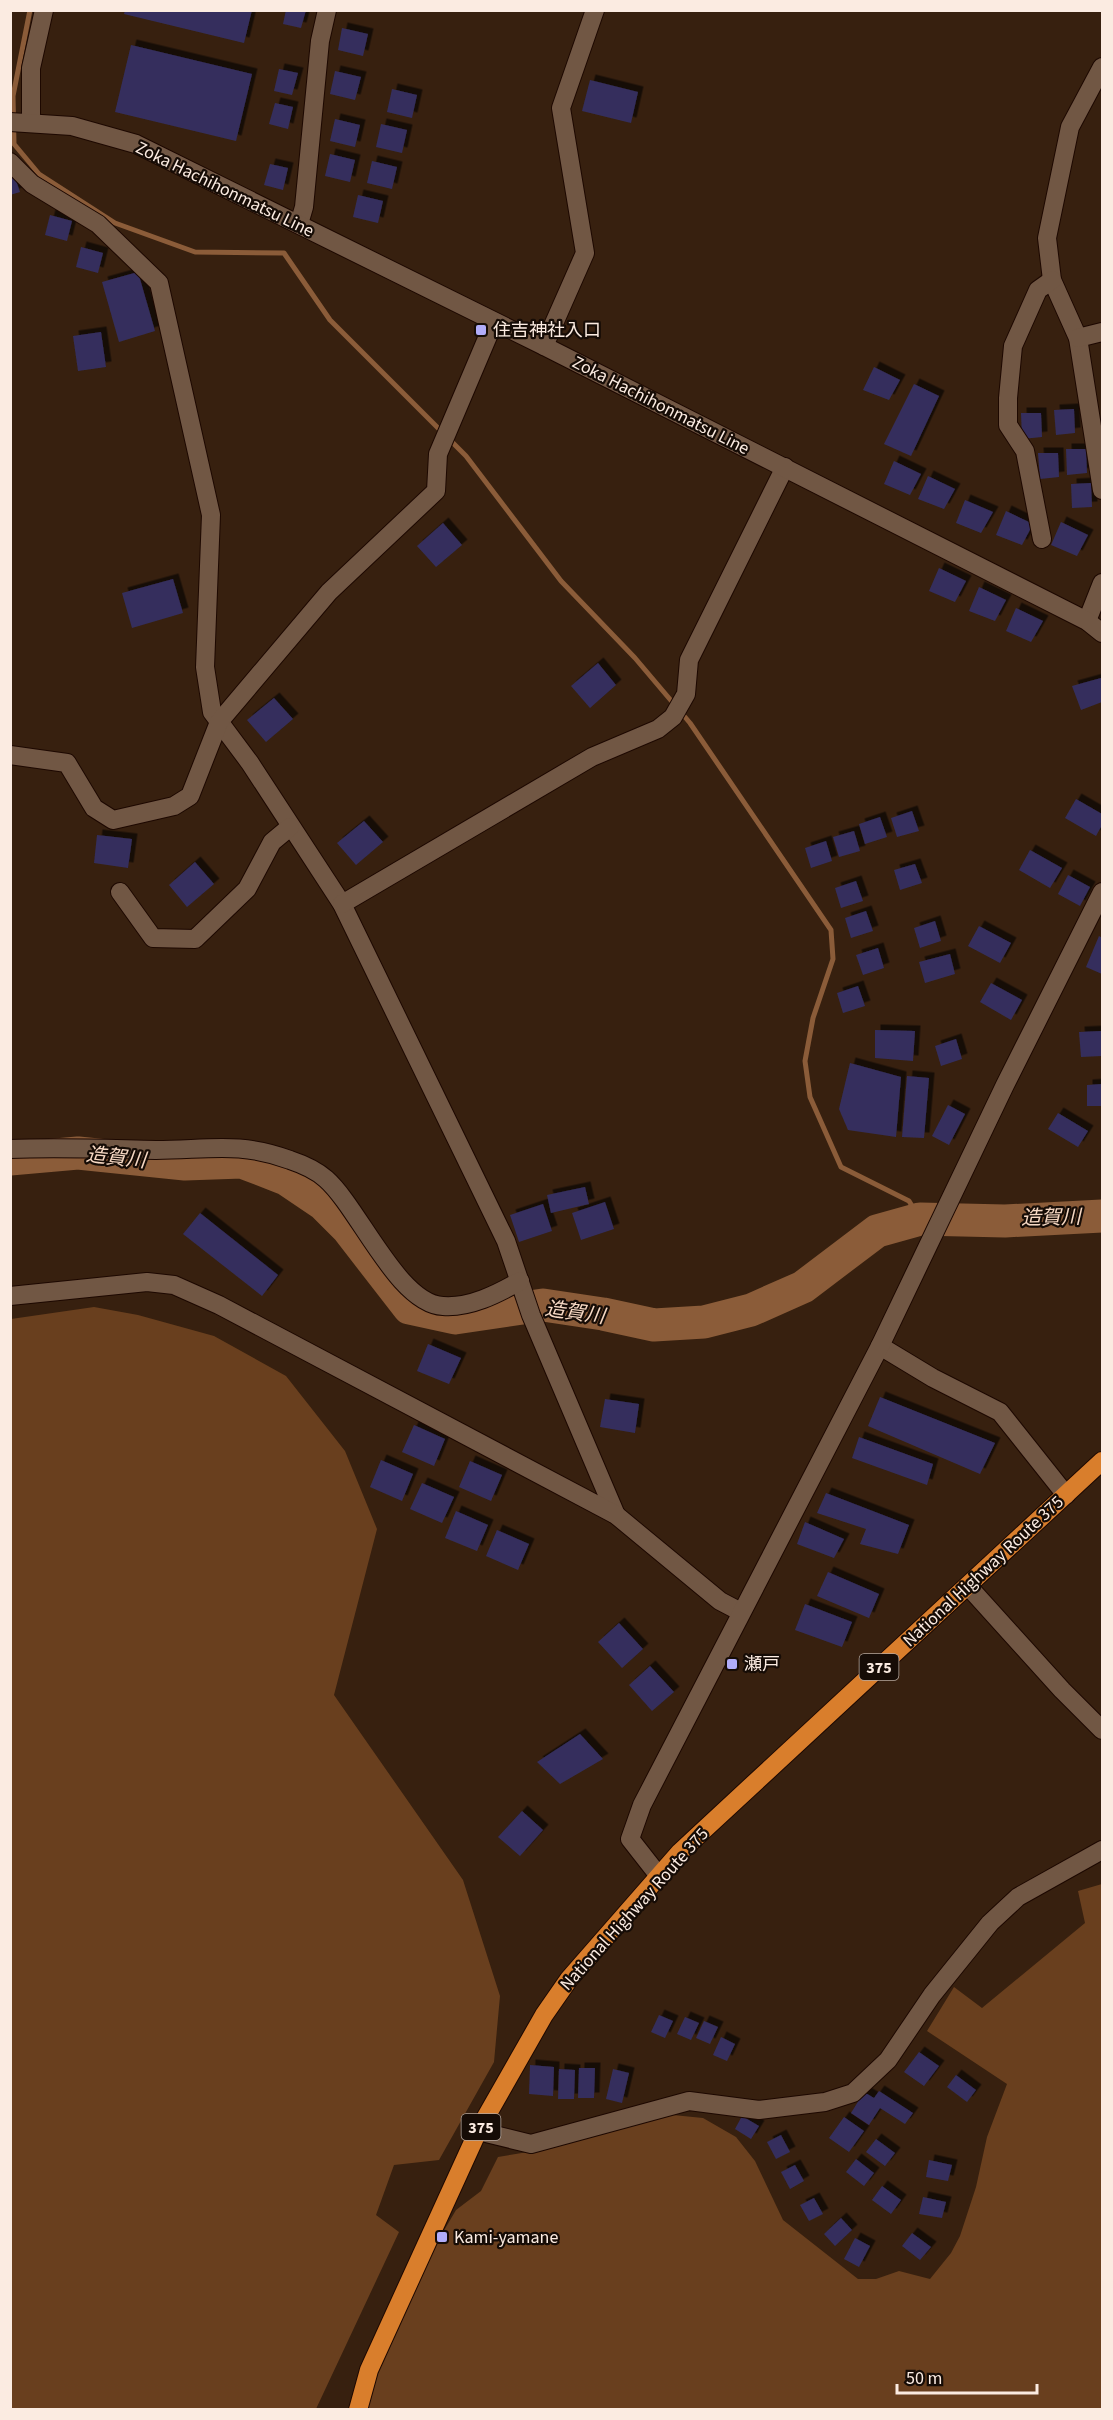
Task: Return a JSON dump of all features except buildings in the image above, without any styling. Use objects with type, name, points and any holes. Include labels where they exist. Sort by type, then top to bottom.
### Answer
[{"type":"highway","name":"National Highway Route 375","points":[[358,2409],[369,2370],[478,2131],[544,2015],[568,1979],[681,1852],[1102,1461]]},
{"type":"street","points":[[23,122],[31,68],[44,10]]},
{"type":"street","points":[[299,224],[304,207],[320,41],[327,10]]},
{"type":"street","points":[[544,346],[585,253],[561,108],[595,10]]},
{"type":"street","points":[[1102,67],[1070,127],[1047,238],[1052,280],[1078,338],[1102,490]]},
{"type":"street","name":"Zoka Hachihonmatsu Line","points":[[23,122],[72,126],[136,144],[785,467],[1087,621],[1102,633]]},
{"type":"street","points":[[10,162],[32,184],[98,224],[159,283],[211,515],[205,667],[212,712],[250,763],[342,904],[506,1241],[531,1315],[616,1515]]},
{"type":"street","points":[[1042,539],[1025,451],[1008,424],[1008,398],[1013,345],[1038,290],[1052,280]]},
{"type":"street","points":[[10,755],[67,763],[94,808],[113,819],[174,806],[190,796],[219,722],[329,592],[436,491],[438,454],[494,322]]},
{"type":"street","points":[[1078,338],[1102,332]]},
{"type":"street","points":[[342,904],[591,757],[657,729],[673,717],[686,694],[689,660],[785,467]]},
{"type":"street","points":[[1087,621],[1102,583]]},
{"type":"street","points":[[120,892],[153,938],[195,939],[247,889],[272,842],[290,827]]},
{"type":"street","points":[[659,1876],[630,1839],[642,1804],[880,1346],[1005,1085],[1102,892]]},
{"type":"street","points":[[10,1149],[72,1146],[157,1150],[239,1146],[263,1152],[288,1159],[324,1177],[339,1193],[398,1275],[417,1296],[442,1306],[470,1303],[522,1288]]},
{"type":"street","points":[[10,1296],[147,1282],[174,1285],[219,1305],[616,1515],[720,1602],[741,1612]]},
{"type":"street","points":[[880,1346],[933,1378],[1000,1412],[1066,1495]]},
{"type":"street","points":[[968,1586],[1062,1690],[1102,1730]]},
{"type":"street","points":[[478,2131],[531,2144],[689,2101],[759,2110],[825,2102],[853,2093],[888,2060],[932,1995],[990,1923],[1018,1897],[1102,1850]]},
{"type":"shaded area","points":[[94,1307],[138,1315],[214,1336],[286,1376],[345,1451],[377,1529],[334,1695],[463,1880],[500,1996],[494,2062],[439,2160],[394,2165],[376,2215],[399,2232],[316,2409],[11,2409],[11,1319]]},
{"type":"shaded area","points":[[1102,1884],[1102,2409],[359,2410],[395,2314],[456,2210],[481,2191],[498,2157],[534,2151],[673,2115],[703,2118],[736,2137],[755,2161],[783,2220],[858,2279],[876,2279],[899,2271],[930,2279],[951,2253],[960,2236],[976,2187],[987,2137],[1007,2084],[927,2031],[954,1987],[982,2008],[1085,1923],[1078,1891]]},
{"type":"waterway","points":[[30,10],[13,96],[14,144],[39,174],[115,223],[195,252],[284,253],[330,320],[442,432]]},
{"type":"waterway","points":[[449,439],[466,456],[561,581],[635,658],[690,723],[831,930],[833,959],[813,1018],[805,1061],[810,1097],[841,1167],[909,1201],[920,1219]]},
{"type":"waterway","name":"造賀川","points":[[10,1159],[78,1153],[185,1164],[242,1162],[286,1179],[323,1204],[347,1228],[409,1308],[455,1318],[543,1305],[654,1325],[704,1322],[751,1310],[803,1287],[877,1231],[920,1219],[1005,1221],[1102,1216]]},
{"type":"place","name":"住吉神社入口","points":[[481,330]]},
{"type":"place","name":"瀬戸","points":[[732,1664]]},
{"type":"place","name":"Kami-yamane","points":[[442,2237]]}]
